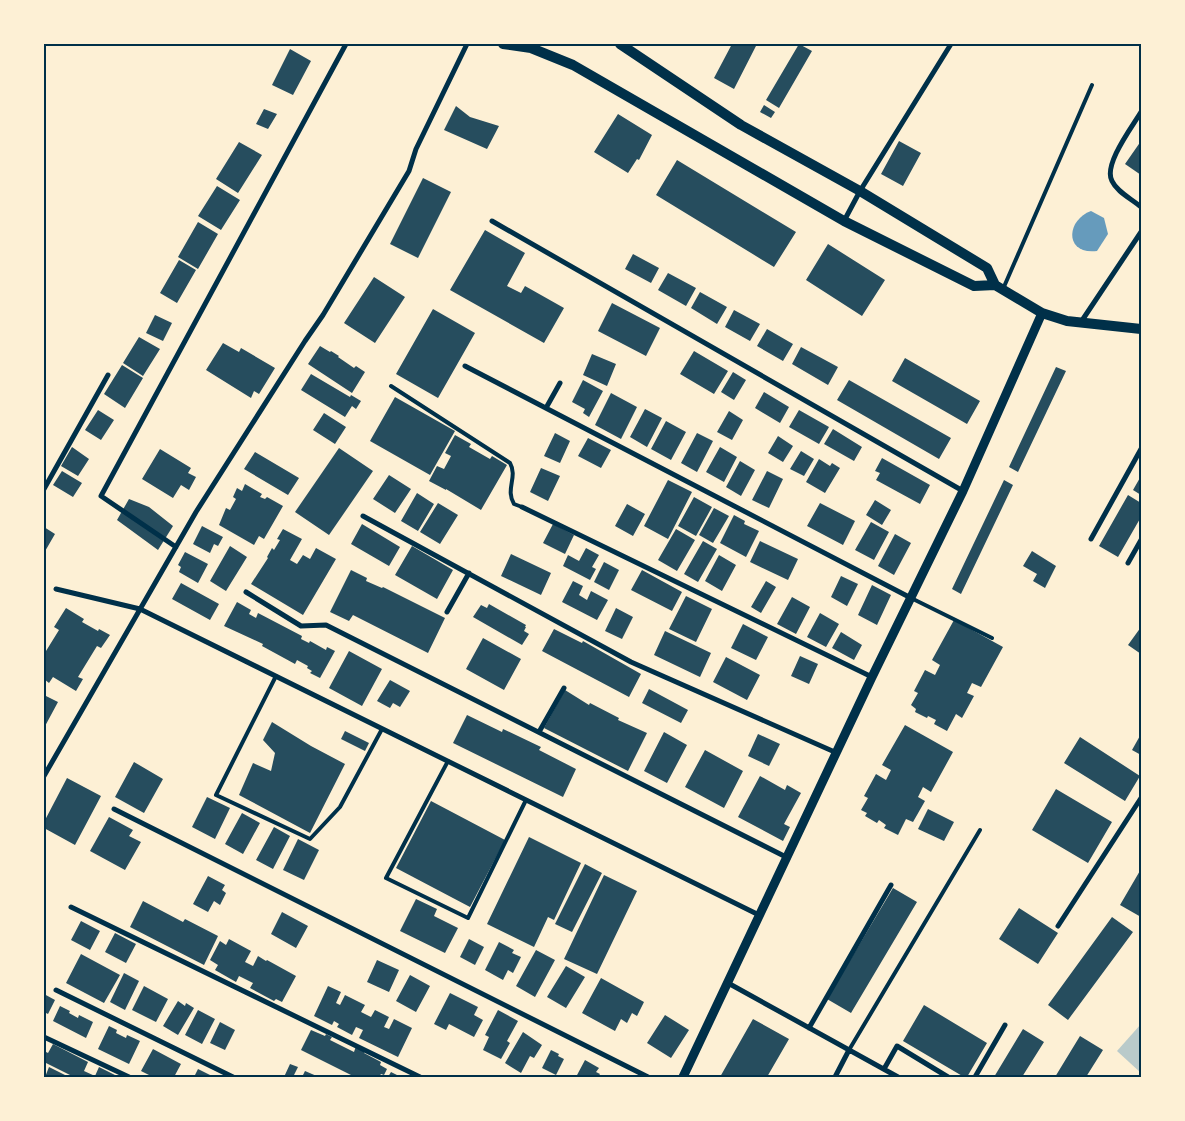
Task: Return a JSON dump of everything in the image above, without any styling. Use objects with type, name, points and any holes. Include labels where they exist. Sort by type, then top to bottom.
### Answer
[{"type":"main road","points":[[503,44],[531,48],[573,65],[844,221],[974,286],[999,287]]},
{"type":"main road","points":[[620,44],[741,125],[860,191],[987,268],[999,287],[1042,313],[1067,321],[1141,329]]},
{"type":"street","points":[[176,547],[102,496],[346,44]]},
{"type":"street","points":[[44,776],[211,488],[323,315],[400,187],[467,44]]},
{"type":"street","points":[[844,221],[860,191],[951,44]]},
{"type":"street","points":[[1141,112],[1111,164],[1109,173],[1115,186],[1141,206]]},
{"type":"street","points":[[492,221],[963,491]]},
{"type":"street","points":[[1081,323],[1141,232]]},
{"type":"street","points":[[683,1077],[872,677],[963,491],[1042,313]]},
{"type":"street","points":[[465,366],[911,598]]},
{"type":"street","points":[[44,489],[108,375]]},
{"type":"street","points":[[546,408],[560,383]]},
{"type":"street","points":[[1091,539],[1141,449]]},
{"type":"street","points":[[522,507],[872,677]]},
{"type":"street","points":[[362,516],[631,662],[837,753]]},
{"type":"street","points":[[1128,563],[1141,540]]},
{"type":"street","points":[[447,612],[468,573]]},
{"type":"street","points":[[56,589],[140,609],[759,915]]},
{"type":"street","points":[[246,592],[301,626],[326,625],[788,858]]},
{"type":"street","points":[[539,732],[564,688]]},
{"type":"street","points":[[1058,926],[1141,798]]},
{"type":"street","points":[[114,809],[648,1077]]},
{"type":"street","points":[[809,1028],[891,884]]},
{"type":"street","points":[[71,907],[420,1077]]},
{"type":"street","points":[[728,983],[898,1077]]},
{"type":"street","points":[[56,990],[233,1077]]},
{"type":"street","points":[[975,1077],[1005,1025]]},
{"type":"street","points":[[44,1037],[129,1077]]},
{"type":"street","points":[[884,1070],[897,1046],[948,1077]]},
{"type":"street","points":[[835,1077],[849,1050]]},
{"type":"lane","points":[[999,287],[1092,85]]},
{"type":"lane","points":[[392,386],[510,463],[513,467],[510,494],[514,504],[522,507]]},
{"type":"lane","points":[[911,598],[992,638]]},
{"type":"lane","points":[[276,676],[216,795],[310,839],[340,807],[382,729]]},
{"type":"lane","points":[[448,761],[386,878],[468,918],[526,800]]},
{"type":"lane","points":[[849,1050],[980,830]]},
{"type":"shaded area","points":[[1141,1024],[1141,1073],[1117,1051]]},
{"type":"water","points":[[1091,211],[1104,218],[1108,234],[1097,251],[1086,251],[1079,248],[1072,236],[1077,222],[1083,215]]},
{"type":"building","points":[[732,44],[757,44],[734,89],[714,78]]},
{"type":"building","points":[[799,44],[812,51],[779,108],[766,100]]},
{"type":"building","points":[[290,49],[311,61],[293,95],[272,85]]},
{"type":"building","points":[[764,105],[775,112],[771,118],[760,112]]},
{"type":"building","points":[[456,106],[470,117],[499,126],[487,149],[444,130]]},
{"type":"building","points":[[264,109],[277,114],[268,129],[256,124]]},
{"type":"building","points":[[618,114],[652,135],[639,160],[637,159],[628,173],[594,152]]},
{"type":"building","points":[[899,141],[921,153],[903,186],[881,174]]},
{"type":"building","points":[[1141,141],[1141,175],[1125,164]]},
{"type":"building","points":[[239,142],[262,155],[238,193],[216,179]]},
{"type":"building","points":[[677,160],[796,232],[774,267],[656,195]]},
{"type":"building","points":[[423,178],[451,192],[418,258],[390,244]]},
{"type":"building","points":[[217,186],[240,200],[221,230],[198,216]]},
{"type":"building","points":[[198,222],[218,234],[198,269],[178,257]]},
{"type":"building","points":[[485,230],[525,253],[507,286],[521,293],[525,286],[564,308],[544,343],[450,290]]},
{"type":"building","points":[[828,244],[885,280],[862,316],[806,280]]},
{"type":"building","points":[[633,254],[659,268],[651,283],[625,269]]},
{"type":"building","points":[[179,260],[196,270],[177,303],[160,293]]},
{"type":"building","points":[[668,273],[696,288],[686,306],[658,290]]},
{"type":"building","points":[[374,277],[405,297],[375,343],[344,323]]},
{"type":"building","points":[[700,292],[727,307],[717,324],[691,308]]},
{"type":"building","points":[[612,303],[660,328],[646,356],[598,331]]},
{"type":"building","points":[[433,309],[475,333],[438,398],[396,374]]},
{"type":"building","points":[[734,310],[760,324],[750,341],[725,327]]},
{"type":"building","points":[[155,315],[172,323],[163,341],[146,333]]},
{"type":"building","points":[[767,329],[793,344],[783,361],[757,346]]},
{"type":"building","points":[[139,337],[160,349],[143,376],[123,363]]},
{"type":"building","points":[[223,343],[239,352],[241,348],[275,368],[259,394],[254,391],[251,398],[206,370]]},
{"type":"building","points":[[320,346],[339,356],[354,368],[356,366],[365,372],[352,393],[308,364]]},
{"type":"building","points":[[801,347],[838,367],[828,385],[792,364]]},
{"type":"building","points":[[694,351],[728,371],[714,394],[680,374]]},
{"type":"building","points":[[592,354],[616,364],[607,386],[583,375]]},
{"type":"building","points":[[905,358],[980,401],[967,424],[892,381]]},
{"type":"building","points":[[122,365],[143,378],[125,408],[104,394]]},
{"type":"building","points":[[1056,367],[1066,371],[1018,472],[1009,467]]},
{"type":"building","points":[[733,372],[746,380],[734,400],[721,392]]},
{"type":"building","points":[[311,374],[350,397],[351,395],[361,401],[356,409],[352,406],[345,417],[301,390]]},
{"type":"building","points":[[583,380],[603,391],[589,417],[583,413],[585,409],[572,402]]},
{"type":"building","points":[[849,380],[951,438],[939,459],[837,400]]},
{"type":"building","points":[[764,392],[789,407],[780,423],[755,408]]},
{"type":"building","points":[[611,393],[637,407],[621,439],[595,425]]},
{"type":"building","points":[[395,397],[455,431],[430,475],[370,441]]},
{"type":"building","points":[[645,409],[662,418],[647,447],[630,437]]},
{"type":"building","points":[[98,410],[114,420],[101,440],[85,430]]},
{"type":"building","points":[[799,410],[829,427],[819,444],[789,427]]},
{"type":"building","points":[[729,411],[743,420],[732,440],[717,432]]},
{"type":"building","points":[[324,413],[346,427],[335,444],[313,430]]},
{"type":"building","points":[[666,421],[686,432],[671,460],[651,449]]},
{"type":"building","points":[[833,429],[862,447],[854,461],[824,444]]},
{"type":"building","points":[[555,433],[570,441],[560,463],[544,456]]},
{"type":"building","points":[[697,433],[713,441],[697,472],[681,463]]},
{"type":"building","points":[[455,435],[471,444],[469,447],[490,459],[492,456],[507,465],[481,510],[429,481],[437,466],[444,469],[451,456],[445,453]]},
{"type":"building","points":[[778,436],[793,446],[783,462],[768,453]]},
{"type":"building","points":[[588,438],[611,450],[601,468],[578,456]]},
{"type":"building","points":[[72,447],[89,459],[78,476],[61,466]]},
{"type":"building","points":[[720,447],[737,457],[724,482],[706,472]]},
{"type":"building","points":[[339,448],[373,471],[329,535],[295,512]]},
{"type":"building","points":[[160,449],[191,468],[188,473],[196,477],[189,490],[181,485],[173,498],[142,479]]},
{"type":"building","points":[[801,451],[814,459],[804,476],[790,469]]},
{"type":"building","points":[[255,452],[299,478],[288,495],[244,469]]},
{"type":"building","points":[[882,458],[930,485],[920,504],[876,480],[880,473],[875,471]]},
{"type":"building","points":[[819,459],[830,466],[832,463],[840,468],[825,493],[806,482]]},
{"type":"building","points":[[740,461],[755,470],[741,496],[726,487]]},
{"type":"building","points":[[541,468],[560,476],[548,501],[530,492]]},
{"type":"building","points":[[62,471],[82,483],[73,497],[53,485]]},
{"type":"building","points":[[767,471],[783,479],[769,508],[752,500]]},
{"type":"building","points":[[389,475],[411,489],[395,513],[373,499]]},
{"type":"building","points":[[1141,476],[1141,495],[1133,490]]},
{"type":"building","points":[[668,480],[692,492],[668,539],[644,526]]},
{"type":"building","points":[[1004,480],[1013,485],[961,594],[952,589]]},
{"type":"building","points":[[245,484],[262,494],[260,497],[265,499],[267,497],[283,506],[264,539],[259,536],[254,545],[219,525],[226,508],[230,510],[236,499],[233,497],[237,488],[242,491]]},
{"type":"building","points":[[417,493],[434,504],[418,531],[401,521]]},
{"type":"building","points":[[1128,495],[1141,503],[1141,517],[1118,557],[1099,546]]},
{"type":"building","points":[[694,497],[712,507],[696,536],[678,526]]},
{"type":"building","points":[[129,499],[149,507],[173,526],[158,550],[117,520]]},
{"type":"building","points":[[875,500],[891,510],[882,525],[866,515]]},
{"type":"building","points":[[438,503],[458,515],[440,544],[420,532]]},
{"type":"building","points":[[820,503],[855,521],[843,545],[807,526]]},
{"type":"building","points":[[627,504],[645,514],[633,536],[615,526]]},
{"type":"building","points":[[714,508],[729,516],[713,543],[699,535]]},
{"type":"building","points":[[734,515],[745,521],[744,524],[759,531],[746,557],[720,543]]},
{"type":"building","points":[[871,522],[889,532],[874,560],[855,550]]},
{"type":"building","points":[[362,524],[400,547],[389,566],[351,544]]},
{"type":"building","points":[[553,524],[574,535],[565,554],[543,543]]},
{"type":"building","points":[[202,526],[223,537],[218,546],[214,544],[210,553],[193,544]]},
{"type":"building","points":[[44,527],[55,534],[44,553]]},
{"type":"building","points":[[283,529],[302,539],[290,560],[297,564],[303,555],[310,559],[316,548],[336,559],[303,615],[251,584],[268,558],[272,548],[274,550],[280,540],[277,539]]},
{"type":"building","points":[[676,529],[695,540],[677,571],[658,560]]},
{"type":"building","points":[[895,534],[911,543],[894,575],[878,566]]},
{"type":"building","points":[[703,541],[717,549],[698,582],[684,574]]},
{"type":"building","points":[[760,541],[798,559],[788,580],[750,562]]},
{"type":"building","points":[[230,546],[247,557],[226,591],[210,581]]},
{"type":"building","points":[[412,546],[453,570],[437,599],[395,575]]},
{"type":"building","points":[[586,548],[599,555],[592,567],[596,569],[590,580],[563,566],[568,555],[579,561]]},
{"type":"building","points":[[1032,551],[1056,566],[1045,588],[1033,581],[1037,574],[1023,566]]},
{"type":"building","points":[[185,552],[208,564],[198,583],[179,572],[181,567],[178,565]]},
{"type":"building","points":[[511,554],[551,573],[541,595],[501,576]]},
{"type":"building","points":[[719,555],[736,565],[722,591],[705,581]]},
{"type":"building","points":[[604,562],[619,570],[609,590],[594,582]]},
{"type":"building","points":[[351,570],[367,578],[366,581],[383,587],[445,618],[428,653],[353,615],[349,621],[330,612]]},
{"type":"building","points":[[642,570],[682,592],[672,611],[631,590]]},
{"type":"building","points":[[841,576],[858,584],[847,606],[831,597]]},
{"type":"building","points":[[573,581],[583,586],[579,595],[587,600],[591,591],[608,600],[597,620],[562,602]]},
{"type":"building","points":[[766,581],[776,587],[761,613],[751,607]]},
{"type":"building","points":[[181,583],[219,604],[210,620],[172,599]]},
{"type":"building","points":[[872,585],[891,595],[877,625],[858,615]]},
{"type":"building","points":[[686,596],[712,609],[696,642],[669,629]]},
{"type":"building","points":[[792,597],[810,607],[796,634],[777,624]]},
{"type":"building","points":[[237,602],[251,610],[249,614],[256,618],[258,613],[302,636],[301,639],[309,643],[310,641],[326,650],[327,647],[335,651],[320,678],[310,673],[312,671],[307,668],[308,666],[297,660],[295,664],[262,646],[263,644],[224,626]]},
{"type":"building","points":[[489,604],[526,625],[524,631],[529,634],[522,645],[473,617],[481,605],[487,608]]},
{"type":"building","points":[[66,608],[84,619],[82,622],[110,635],[101,648],[97,646],[78,677],[83,679],[76,691],[53,677],[49,683],[44,679],[44,650],[46,651],[59,630],[54,627]]},
{"type":"building","points":[[616,608],[633,617],[622,639],[605,631]]},
{"type":"building","points":[[820,613],[839,624],[826,647],[807,637]]},
{"type":"building","points":[[954,620],[1003,647],[981,687],[972,683],[967,693],[974,696],[962,718],[956,714],[947,731],[934,724],[936,720],[915,712],[916,709],[911,705],[918,693],[914,691],[925,670],[935,675],[940,665],[932,660]]},
{"type":"building","points":[[743,624],[768,637],[756,660],[731,648]]},
{"type":"building","points":[[1141,627],[1141,654],[1128,645]]},
{"type":"building","points":[[554,629],[582,643],[583,641],[641,674],[629,697],[542,651]]},
{"type":"building","points":[[665,631],[711,653],[700,677],[654,655]]},
{"type":"building","points":[[841,632],[862,645],[854,660],[832,648]]},
{"type":"building","points":[[483,638],[521,659],[504,690],[466,669]]},
{"type":"building","points":[[349,651],[382,669],[362,706],[329,688]]},
{"type":"building","points":[[800,656],[818,664],[809,684],[791,676]]},
{"type":"building","points":[[726,657],[760,675],[747,700],[713,682]]},
{"type":"building","points":[[390,680],[410,691],[400,707],[393,703],[390,708],[377,701]]},
{"type":"building","points":[[649,689],[688,710],[681,723],[642,703]]},
{"type":"building","points":[[565,690],[589,705],[590,703],[619,718],[618,720],[647,733],[628,771],[544,728]]},
{"type":"building","points":[[44,695],[58,702],[44,728]]},
{"type":"building","points":[[467,715],[502,732],[503,729],[541,747],[539,750],[576,769],[563,797],[453,743]]},
{"type":"building","points":[[272,722],[345,764],[310,833],[239,795],[253,763],[271,771],[275,753],[263,740]]},
{"type":"building","points":[[905,725],[953,752],[931,792],[923,787],[918,797],[925,801],[913,822],[906,819],[898,835],[884,828],[886,825],[879,820],[877,823],[865,816],[867,813],[861,810],[868,798],[864,796],[876,774],[886,780],[891,770],[882,765]]},
{"type":"building","points":[[345,731],[369,743],[365,751],[341,739]]},
{"type":"building","points":[[664,732],[687,745],[667,783],[644,771]]},
{"type":"building","points":[[758,734],[780,744],[769,766],[748,756]]},
{"type":"building","points":[[1141,734],[1141,755],[1132,750]]},
{"type":"building","points":[[1080,737],[1140,776],[1125,801],[1064,763]]},
{"type":"building","points":[[705,750],[743,771],[724,808],[685,787]]},
{"type":"building","points":[[134,762],[163,779],[144,813],[115,797]]},
{"type":"building","points":[[760,776],[785,790],[787,785],[801,793],[784,824],[790,827],[783,841],[738,817]]},
{"type":"building","points":[[67,778],[101,796],[75,845],[44,828],[44,822]]},
{"type":"building","points":[[1056,789],[1112,822],[1088,863],[1032,830]]},
{"type":"building","points":[[207,797],[230,808],[215,839],[192,827]]},
{"type":"building","points":[[431,801],[505,840],[470,907],[396,868]]},
{"type":"building","points":[[928,809],[954,822],[944,841],[918,829]]},
{"type":"building","points":[[242,813],[260,823],[243,854],[225,844]]},
{"type":"building","points":[[109,817],[133,830],[129,836],[141,842],[125,870],[90,851]]},
{"type":"building","points":[[274,827],[290,836],[273,869],[256,860]]},
{"type":"building","points":[[529,837],[581,863],[554,920],[548,917],[534,947],[487,924]]},
{"type":"building","points":[[298,839],[319,850],[304,880],[283,870]]},
{"type":"building","points":[[585,864],[602,873],[572,932],[555,924]]},
{"type":"building","points":[[1141,869],[1141,917],[1120,905]]},
{"type":"building","points":[[604,875],[637,891],[597,974],[564,959]]},
{"type":"building","points":[[208,876],[225,885],[222,890],[226,893],[220,905],[214,901],[208,912],[193,904]]},
{"type":"building","points":[[893,888],[917,902],[851,1013],[827,999]]},
{"type":"building","points":[[416,899],[437,909],[434,916],[458,928],[445,953],[400,931]]},
{"type":"building","points":[[143,901],[183,922],[185,919],[218,936],[204,965],[130,927]]},
{"type":"building","points":[[1019,908],[1058,933],[1038,964],[999,939]]},
{"type":"building","points":[[282,912],[308,926],[296,948],[271,934]]},
{"type":"building","points":[[1112,917],[1133,932],[1068,1020],[1048,1005]]},
{"type":"building","points":[[81,921],[100,931],[90,950],[71,940]]},
{"type":"building","points":[[115,933],[136,944],[126,963],[105,952]]},
{"type":"building","points":[[229,939],[251,951],[245,962],[253,966],[258,956],[296,976],[282,1002],[276,999],[274,1001],[250,988],[253,983],[239,976],[236,982],[215,970],[218,965],[210,960],[220,941],[226,945]]},
{"type":"building","points":[[469,939],[484,947],[475,965],[460,957]]},
{"type":"building","points":[[499,942],[514,950],[512,953],[521,957],[513,973],[508,970],[503,980],[485,970]]},
{"type":"building","points":[[536,950],[555,960],[535,997],[516,986]]},
{"type":"building","points":[[81,954],[120,975],[104,1003],[66,983]]},
{"type":"building","points":[[377,960],[399,970],[389,992],[367,982]]},
{"type":"building","points":[[566,966],[585,977],[566,1008],[547,997]]},
{"type":"building","points":[[124,973],[139,981],[125,1010],[110,1002]]},
{"type":"building","points":[[410,975],[430,986],[416,1012],[396,1001]]},
{"type":"building","points":[[601,978],[644,1002],[637,1016],[632,1013],[627,1023],[621,1019],[615,1031],[582,1013]]},
{"type":"building","points":[[144,986],[168,999],[156,1022],[132,1010]]},
{"type":"building","points":[[328,986],[341,992],[336,1003],[340,1005],[345,995],[365,1005],[361,1012],[371,1017],[375,1010],[389,1017],[384,1027],[389,1029],[394,1019],[412,1028],[398,1057],[359,1038],[363,1030],[356,1027],[352,1035],[337,1027],[339,1024],[334,1021],[332,1025],[314,1016]]},
{"type":"building","points":[[450,993],[478,1007],[474,1015],[483,1020],[474,1037],[449,1024],[446,1030],[434,1024]]},
{"type":"building","points":[[44,994],[55,1000],[48,1014],[44,1012]]},
{"type":"building","points":[[178,1001],[185,1006],[186,1003],[194,1008],[178,1035],[163,1026]]},
{"type":"building","points":[[924,1005],[987,1043],[967,1077],[903,1041]]},
{"type":"building","points":[[60,1006],[78,1018],[79,1015],[93,1022],[86,1038],[53,1021]]},
{"type":"building","points":[[198,1010],[215,1019],[202,1044],[185,1035]]},
{"type":"building","points":[[498,1010],[518,1021],[507,1041],[510,1043],[501,1059],[483,1050],[489,1037],[485,1035]]},
{"type":"building","points":[[665,1015],[689,1030],[671,1058],[647,1043]]},
{"type":"building","points":[[753,1019],[789,1039],[767,1077],[720,1077]]},
{"type":"building","points":[[220,1022],[235,1030],[225,1050],[210,1043]]},
{"type":"building","points":[[109,1026],[117,1030],[116,1033],[126,1038],[127,1035],[140,1041],[129,1064],[98,1049]]},
{"type":"building","points":[[1023,1029],[1044,1042],[1022,1077],[994,1077]]},
{"type":"building","points":[[311,1030],[332,1037],[330,1040],[354,1052],[356,1046],[365,1051],[364,1053],[381,1062],[380,1065],[387,1069],[384,1075],[381,1074],[379,1077],[355,1077],[301,1050]]},
{"type":"building","points":[[523,1032],[542,1045],[534,1058],[530,1056],[521,1073],[505,1063]]},
{"type":"building","points":[[1080,1036],[1103,1050],[1086,1077],[1055,1077]]},
{"type":"building","points":[[53,1044],[88,1062],[84,1071],[95,1076],[99,1067],[119,1077],[74,1077],[44,1062],[44,1051],[48,1053]]},
{"type":"building","points":[[153,1049],[181,1064],[174,1077],[153,1077],[141,1071]]},
{"type":"building","points":[[551,1050],[564,1059],[556,1075],[542,1068]]},
{"type":"building","points":[[585,1060],[599,1068],[596,1072],[600,1074],[598,1077],[576,1077]]},
{"type":"building","points":[[290,1064],[298,1067],[294,1075],[300,1077],[284,1077]]},
{"type":"building","points":[[49,1067],[69,1077],[45,1077]]},
{"type":"building","points":[[198,1069],[214,1077],[194,1077]]},
{"type":"building","points":[[305,1071],[319,1077],[302,1077]]},
{"type":"building","points":[[391,1072],[401,1077],[388,1077]]}]
